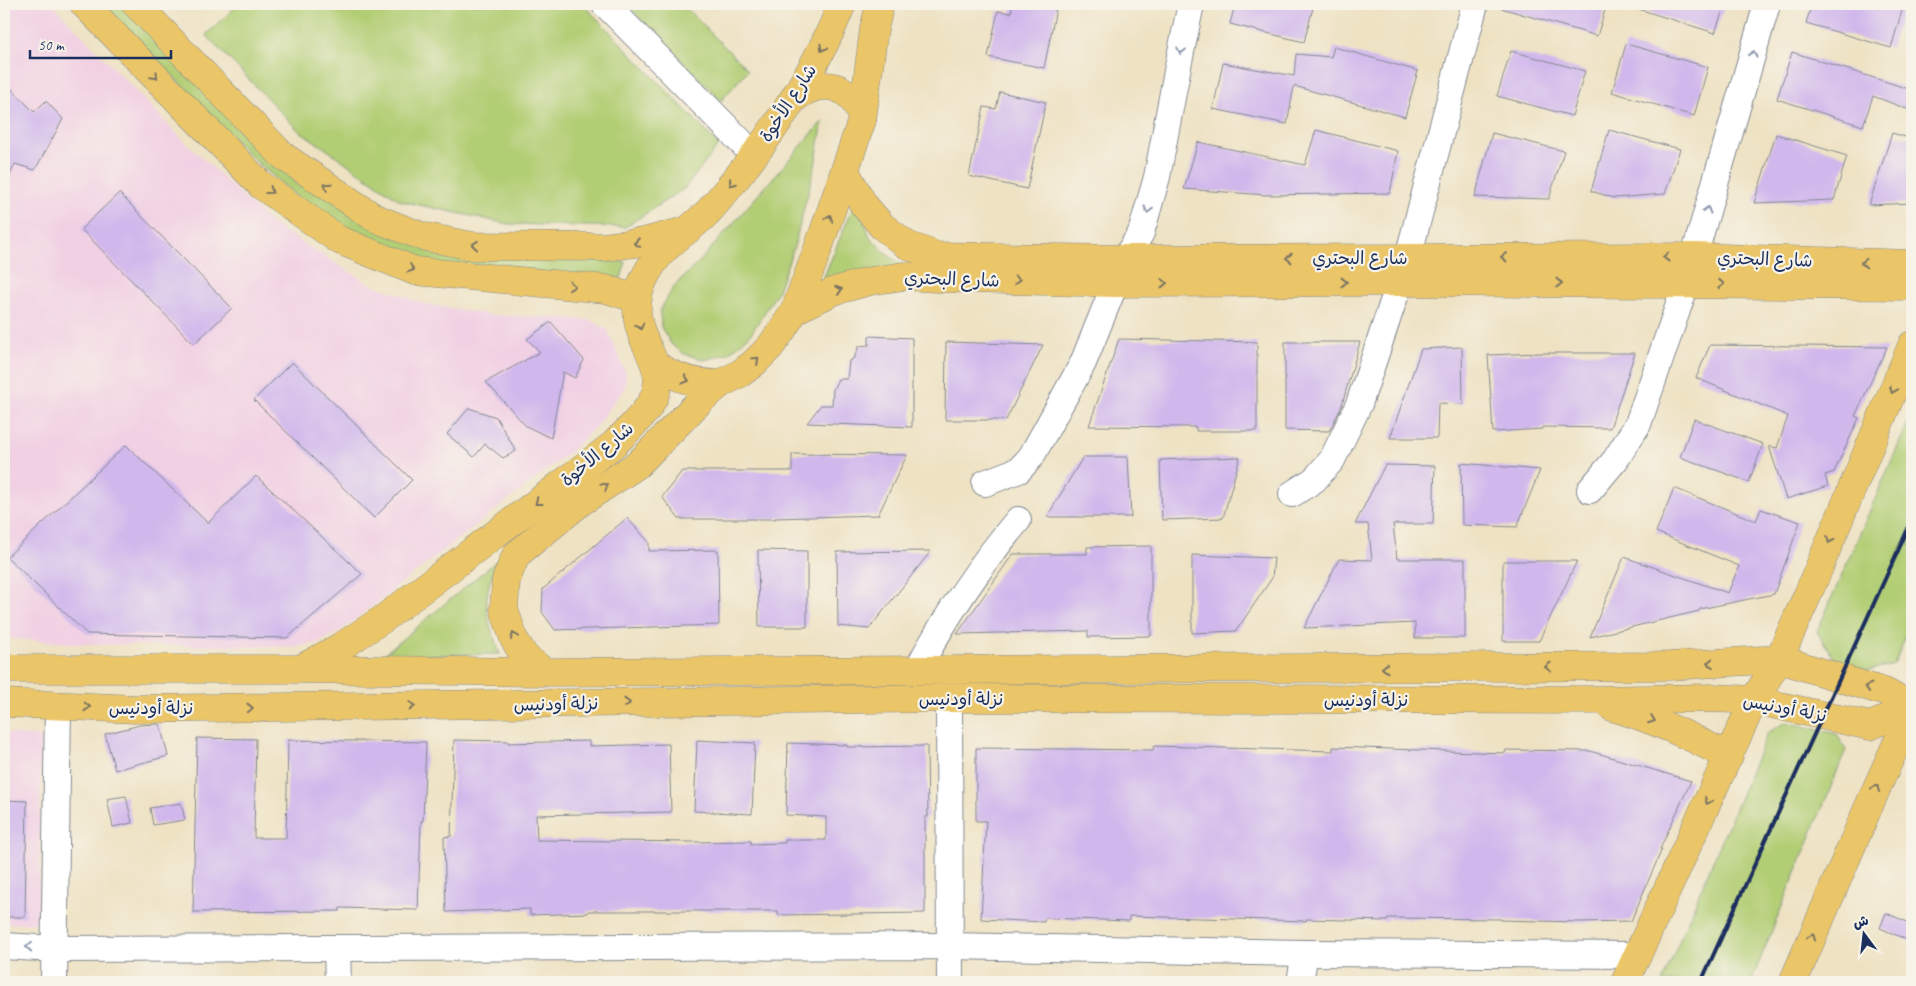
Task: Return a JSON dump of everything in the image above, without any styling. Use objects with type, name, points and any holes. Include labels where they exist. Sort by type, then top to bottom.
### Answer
[{"type":"main road","points":[[84,4],[262,185],[339,240],[415,272],[606,289],[637,299]]},
{"type":"main road","points":[[136,4],[283,156],[375,218],[421,236],[472,246],[604,247],[643,242],[684,231]]},
{"type":"main road","name":"شارع الأخوة","points":[[299,669],[342,646],[384,619],[613,445],[638,419],[651,403],[658,386],[656,365],[640,328],[637,299],[650,268],[671,241],[707,213],[754,155],[795,98],[829,37],[842,4]]},
{"type":"main road","name":"شارع الأخوة","points":[[545,672],[525,657],[514,639],[504,609],[506,580],[516,555],[582,501],[637,465],[701,400],[720,384],[741,373],[754,363],[774,341],[795,310],[862,120],[874,29],[880,4]]},
{"type":"main road","points":[[795,98],[814,86],[836,87],[846,92],[854,100],[860,109],[862,120]]},
{"type":"main road","name":"شارع البحتري","points":[[845,171],[864,205],[882,226],[907,245],[937,256],[1120,271]]},
{"type":"main road","name":"شارع البحتري","points":[[1404,270],[1694,257],[1912,264]]},
{"type":"main road","points":[[1120,271],[1404,270],[1686,284],[1912,286]]},
{"type":"main road","name":"شارع البحتري","points":[[795,310],[834,291],[870,281],[904,276],[937,278],[1120,271]]},
{"type":"main road","points":[[1625,982],[1754,700],[1778,658],[1808,594],[1912,345]]},
{"type":"main road","points":[[656,365],[686,380],[697,383],[720,384]]},
{"type":"main road","points":[[4,669],[299,669],[545,672],[1669,666],[1778,658],[1885,692],[1912,708],[1793,982]]},
{"type":"main road","name":"نزلة أودنيس","points":[[4,703],[136,709],[950,698],[1589,700],[1713,698],[1754,700],[1870,726],[1912,708]]},
{"type":"main road","points":[[1589,700],[1638,714],[1666,725],[1729,757]]},
{"type":"street","points":[[604,4],[754,155]]},
{"type":"street","points":[[985,483],[1018,470],[1031,457],[1082,363],[1120,271],[1141,233],[1157,177],[1191,4]]},
{"type":"street","points":[[1292,494],[1304,488],[1332,460],[1359,404],[1404,270],[1475,4]]},
{"type":"street","points":[[1590,490],[1616,459],[1638,424],[1686,284],[1767,4]]},
{"type":"street","points":[[917,670],[937,632],[995,547],[1018,520]]},
{"type":"street","points":[[950,698],[950,982]]},
{"type":"street","points":[[54,982],[58,706]]},
{"type":"street","points":[[4,946],[55,949],[950,946],[1305,953],[1637,955]]},
{"type":"street","points":[[337,948],[338,982]]},
{"type":"street","points":[[1300,982],[1305,953]]},
{"type":"shaded area","points":[[4,4],[52,4],[181,138],[272,224],[368,283],[426,304],[491,315],[590,320],[607,329],[626,373],[625,387],[598,424],[570,452],[339,632],[318,643],[294,647],[79,644],[4,638]]},
{"type":"shaded area","points":[[4,733],[41,737],[39,923],[4,924]]},
{"type":"green space","points":[[103,4],[125,4],[294,176],[470,253],[626,262],[621,278],[436,265],[364,240],[303,202],[252,158]]},
{"type":"green space","points":[[239,4],[583,4],[719,145],[685,188],[625,227],[508,224],[401,201],[297,129],[206,35]]},
{"type":"green space","points":[[626,4],[682,4],[748,70],[721,101]]},
{"type":"green space","points":[[823,121],[815,166],[794,247],[777,293],[750,335],[729,353],[705,360],[684,354],[671,344],[661,327],[660,310],[675,285],[700,261]]},
{"type":"green space","points":[[856,200],[870,237],[889,256],[913,272],[820,286]]},
{"type":"green space","points":[[1912,414],[1912,622],[1894,664],[1867,671],[1834,658],[1817,632]]},
{"type":"green space","points":[[500,558],[489,584],[487,606],[488,617],[500,654],[382,656]]},
{"type":"green space","points":[[1786,722],[1837,734],[1846,750],[1751,982],[1662,982],[1767,733]]},
{"type":"building","points":[[1013,4],[1057,4],[1044,68],[988,57],[998,11],[1011,13]]},
{"type":"building","points":[[1235,4],[1314,4],[1304,42],[1230,24]]},
{"type":"building","points":[[1502,4],[1607,4],[1597,36],[1501,8]]},
{"type":"building","points":[[1633,4],[1725,4],[1715,33],[1632,7]]},
{"type":"building","points":[[1812,4],[1904,4],[1891,48],[1806,23]]},
{"type":"building","points":[[1626,44],[1708,67],[1694,116],[1612,92]]},
{"type":"building","points":[[1334,47],[1418,71],[1405,117],[1294,86],[1287,124],[1213,109],[1223,63],[1294,76],[1296,54],[1331,57]]},
{"type":"building","points":[[1511,51],[1585,71],[1572,116],[1497,96]]},
{"type":"building","points":[[1792,52],[1912,90],[1912,111],[1873,96],[1863,126],[1777,99]]},
{"type":"building","points":[[4,81],[34,112],[46,101],[63,119],[35,170],[15,164],[4,189]]},
{"type":"building","points":[[1000,92],[1046,102],[1027,189],[969,176],[984,107],[996,109]]},
{"type":"building","points":[[1316,130],[1398,151],[1390,193],[1266,195],[1184,189],[1198,142],[1305,165]]},
{"type":"building","points":[[1609,130],[1680,149],[1665,194],[1614,198],[1591,191]]},
{"type":"building","points":[[1492,133],[1564,151],[1549,199],[1475,197]]},
{"type":"building","points":[[1892,133],[1912,139],[1912,203],[1869,205]]},
{"type":"building","points":[[1776,134],[1847,156],[1834,200],[1754,203]]},
{"type":"building","points":[[119,193],[232,308],[194,344],[81,229]]},
{"type":"building","points":[[551,322],[584,360],[575,378],[563,372],[551,438],[526,426],[486,382],[540,352],[527,339]]},
{"type":"building","points":[[869,336],[912,338],[912,427],[807,423],[821,405],[832,405],[833,390],[838,379],[847,379],[849,361],[854,358],[859,346],[869,345]]},
{"type":"building","points":[[1119,339],[1257,342],[1257,431],[1196,431],[1196,427],[1089,426]]},
{"type":"building","points":[[946,342],[1043,345],[1006,420],[945,420]]},
{"type":"building","points":[[1285,342],[1360,342],[1341,408],[1329,431],[1285,430]]},
{"type":"building","points":[[1710,345],[1887,347],[1855,416],[1859,418],[1834,472],[1825,475],[1828,486],[1786,499],[1769,446],[1777,448],[1788,416],[1696,378]]},
{"type":"building","points":[[1462,347],[1463,404],[1438,403],[1437,438],[1390,438],[1421,349]]},
{"type":"building","points":[[1635,353],[1610,428],[1542,427],[1542,429],[1493,432],[1488,355]]},
{"type":"building","points":[[292,362],[412,480],[374,518],[254,400]]},
{"type":"building","points":[[469,408],[496,417],[516,451],[503,458],[485,444],[474,457],[447,434]]},
{"type":"building","points":[[1694,419],[1763,444],[1749,482],[1680,457]]},
{"type":"building","points":[[126,445],[208,523],[256,476],[362,574],[287,638],[87,634],[7,557]]},
{"type":"building","points":[[792,454],[907,455],[878,515],[775,519],[679,519],[662,497],[682,471],[792,471]]},
{"type":"building","points":[[1083,457],[1128,457],[1131,517],[1047,517]]},
{"type":"building","points":[[1240,457],[1223,518],[1162,520],[1160,460]]},
{"type":"building","points":[[1461,463],[1540,470],[1517,527],[1462,525]]},
{"type":"building","points":[[1385,465],[1435,466],[1433,524],[1393,524],[1397,559],[1465,559],[1465,638],[1415,638],[1415,623],[1304,628],[1339,559],[1372,560],[1368,524],[1355,524]]},
{"type":"building","points":[[1674,488],[1756,521],[1761,509],[1800,522],[1774,594],[1700,609],[1699,611],[1590,637],[1624,557],[1728,593],[1739,566],[1656,532]]},
{"type":"building","points":[[627,518],[649,542],[649,551],[718,550],[719,625],[555,630],[542,612],[543,589]]},
{"type":"building","points":[[1151,546],[1151,636],[1088,637],[1088,631],[957,634],[1013,554],[1087,554],[1087,547]]},
{"type":"building","points":[[758,550],[807,551],[807,627],[759,627]]},
{"type":"building","points":[[931,551],[869,629],[838,626],[837,552]]},
{"type":"building","points":[[1192,555],[1274,558],[1272,578],[1236,631],[1192,633]]},
{"type":"building","points":[[1503,561],[1577,561],[1539,641],[1503,641]]},
{"type":"building","points":[[160,724],[168,756],[115,770],[105,734],[140,725]]},
{"type":"building","points":[[197,738],[256,739],[254,838],[286,838],[288,740],[426,742],[418,910],[340,908],[340,911],[193,912]]},
{"type":"building","points":[[454,740],[508,741],[508,743],[589,741],[589,746],[669,744],[671,812],[536,815],[537,840],[751,841],[751,844],[785,843],[785,840],[826,840],[826,817],[786,815],[788,743],[847,745],[847,747],[927,746],[928,817],[925,817],[925,913],[778,915],[778,911],[588,911],[588,913],[530,915],[530,909],[446,912],[444,837],[451,836]]},
{"type":"building","points":[[697,740],[755,743],[752,814],[694,811]]},
{"type":"building","points":[[1154,746],[1333,751],[1333,747],[1505,753],[1506,750],[1590,751],[1691,781],[1660,849],[1662,849],[1631,921],[1577,922],[1388,918],[1387,921],[1306,919],[1306,921],[1129,916],[1129,921],[1045,918],[1044,922],[981,919],[986,821],[976,821],[976,748],[1153,750]]},
{"type":"building","points":[[126,796],[132,823],[113,827],[107,799]]},
{"type":"building","points":[[5,800],[27,801],[25,917],[4,917]]},
{"type":"building","points":[[181,803],[185,820],[153,825],[150,808]]},
{"type":"building","points":[[1886,913],[1912,924],[1912,942],[1880,928]]},
{"type":"railway","points":[[1701,982],[1912,520]]}]
